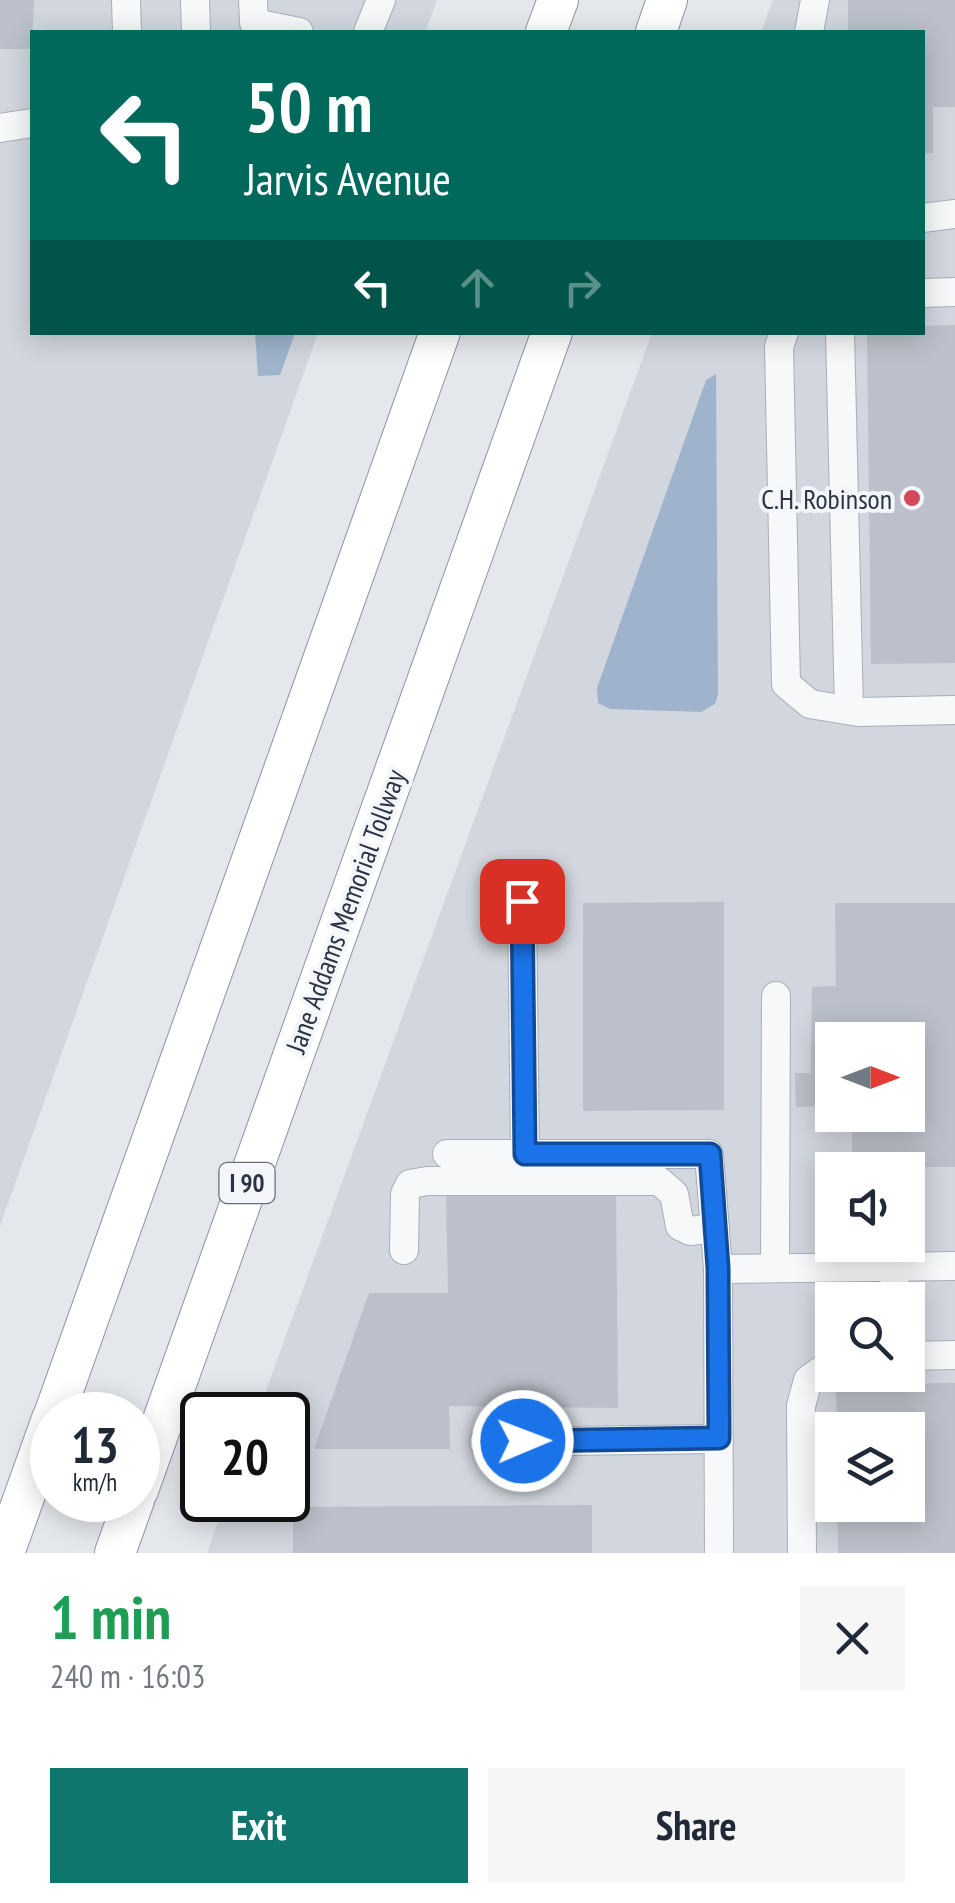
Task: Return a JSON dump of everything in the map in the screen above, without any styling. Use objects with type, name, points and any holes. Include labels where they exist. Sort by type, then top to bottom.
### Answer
[{"type":"highway","points":[[542,30],[548,0]]},
{"type":"highway","points":[[543,30],[558,0]]},
{"type":"highway","points":[[657,30],[667,0]]},
{"type":"highway","points":[[62,1392],[297,742],[439,335]]},
{"type":"highway","name":"Jane Addams Memorial Tollway","points":[[160,1429],[551,335]]},
{"type":"highway","points":[[4,1553],[30,1481]]},
{"type":"highway","points":[[115,1553],[126,1522]]},
{"type":"street","points":[[126,0],[127,30]]},
{"type":"street","points":[[195,0],[196,30]]},
{"type":"street","points":[[253,0],[254,23],[289,30]]},
{"type":"street","points":[[369,30],[381,0]]},
{"type":"street","points":[[0,128],[30,123]]},
{"type":"street","points":[[925,218],[955,214]]},
{"type":"street","points":[[925,292],[955,292]]},
{"type":"street","points":[[783,335],[778,347],[786,684],[810,704],[848,710],[955,710]]},
{"type":"street","points":[[840,335],[848,710]]},
{"type":"street","points":[[522,901],[525,1154]]},
{"type":"street","points":[[775,1268],[776,996]]},
{"type":"street","points":[[446,1154],[710,1154],[718,1268],[719,1553]]},
{"type":"street","points":[[404,1250],[405,1194],[410,1184],[426,1181],[659,1181],[674,1194],[680,1226],[690,1231],[716,1228]]},
{"type":"street","points":[[718,1268],[955,1266]]},
{"type":"street","points":[[894,1267],[894,1282]]},
{"type":"street","points":[[925,1356],[955,1355]]},
{"type":"street","points":[[802,1553],[801,1406],[808,1380],[815,1375]]},
{"type":"street","points":[[484,1442],[719,1438]]},
{"type":"shaded area","points":[[0,0],[437,0],[426,30],[30,30],[30,335],[317,335],[0,1226]]},
{"type":"shaded area","points":[[773,0],[955,0],[955,1553],[207,1553],[218,1522],[310,1522],[310,1392],[265,1392],[651,335],[925,335],[925,30],[762,30]]},
{"type":"water","points":[[255,335],[294,335],[280,375],[258,376]]},
{"type":"water","points":[[716,374],[718,695],[715,704],[701,712],[610,709],[598,703],[597,688],[706,380]]},
{"type":"building","points":[[0,0],[34,0],[30,49],[0,49]]},
{"type":"building","points":[[848,0],[955,0],[955,107],[933,107],[933,153],[925,153],[925,30],[848,30]]},
{"type":"building","name":"C.H. Robinson","points":[[955,325],[955,663],[871,664],[867,335],[925,335],[925,326]]},
{"type":"building","points":[[724,902],[724,1110],[583,1111],[583,903]]},
{"type":"building","points":[[835,903],[955,903],[955,1167],[925,1167],[925,1152],[852,1152],[852,1132],[925,1132],[925,1022],[815,1022],[815,1106],[796,1107],[795,1073],[811,1073],[812,987],[836,986]]},
{"type":"building","points":[[616,1193],[618,1408],[449,1406],[450,1449],[314,1449],[369,1293],[448,1293],[446,1194]]},
{"type":"building","points":[[925,1383],[955,1383],[955,1553],[838,1553],[837,1522],[925,1522],[925,1412],[837,1412],[836,1392],[925,1392]]},
{"type":"building","points":[[592,1505],[592,1553],[293,1553],[293,1522],[310,1522],[310,1507]]},
{"type":"place","name":"C.H. Robinson","points":[[912,498]]},
{"type":"route","points":[[522,901],[525,1154],[710,1154],[718,1268],[719,1438],[523,1441]]}]
